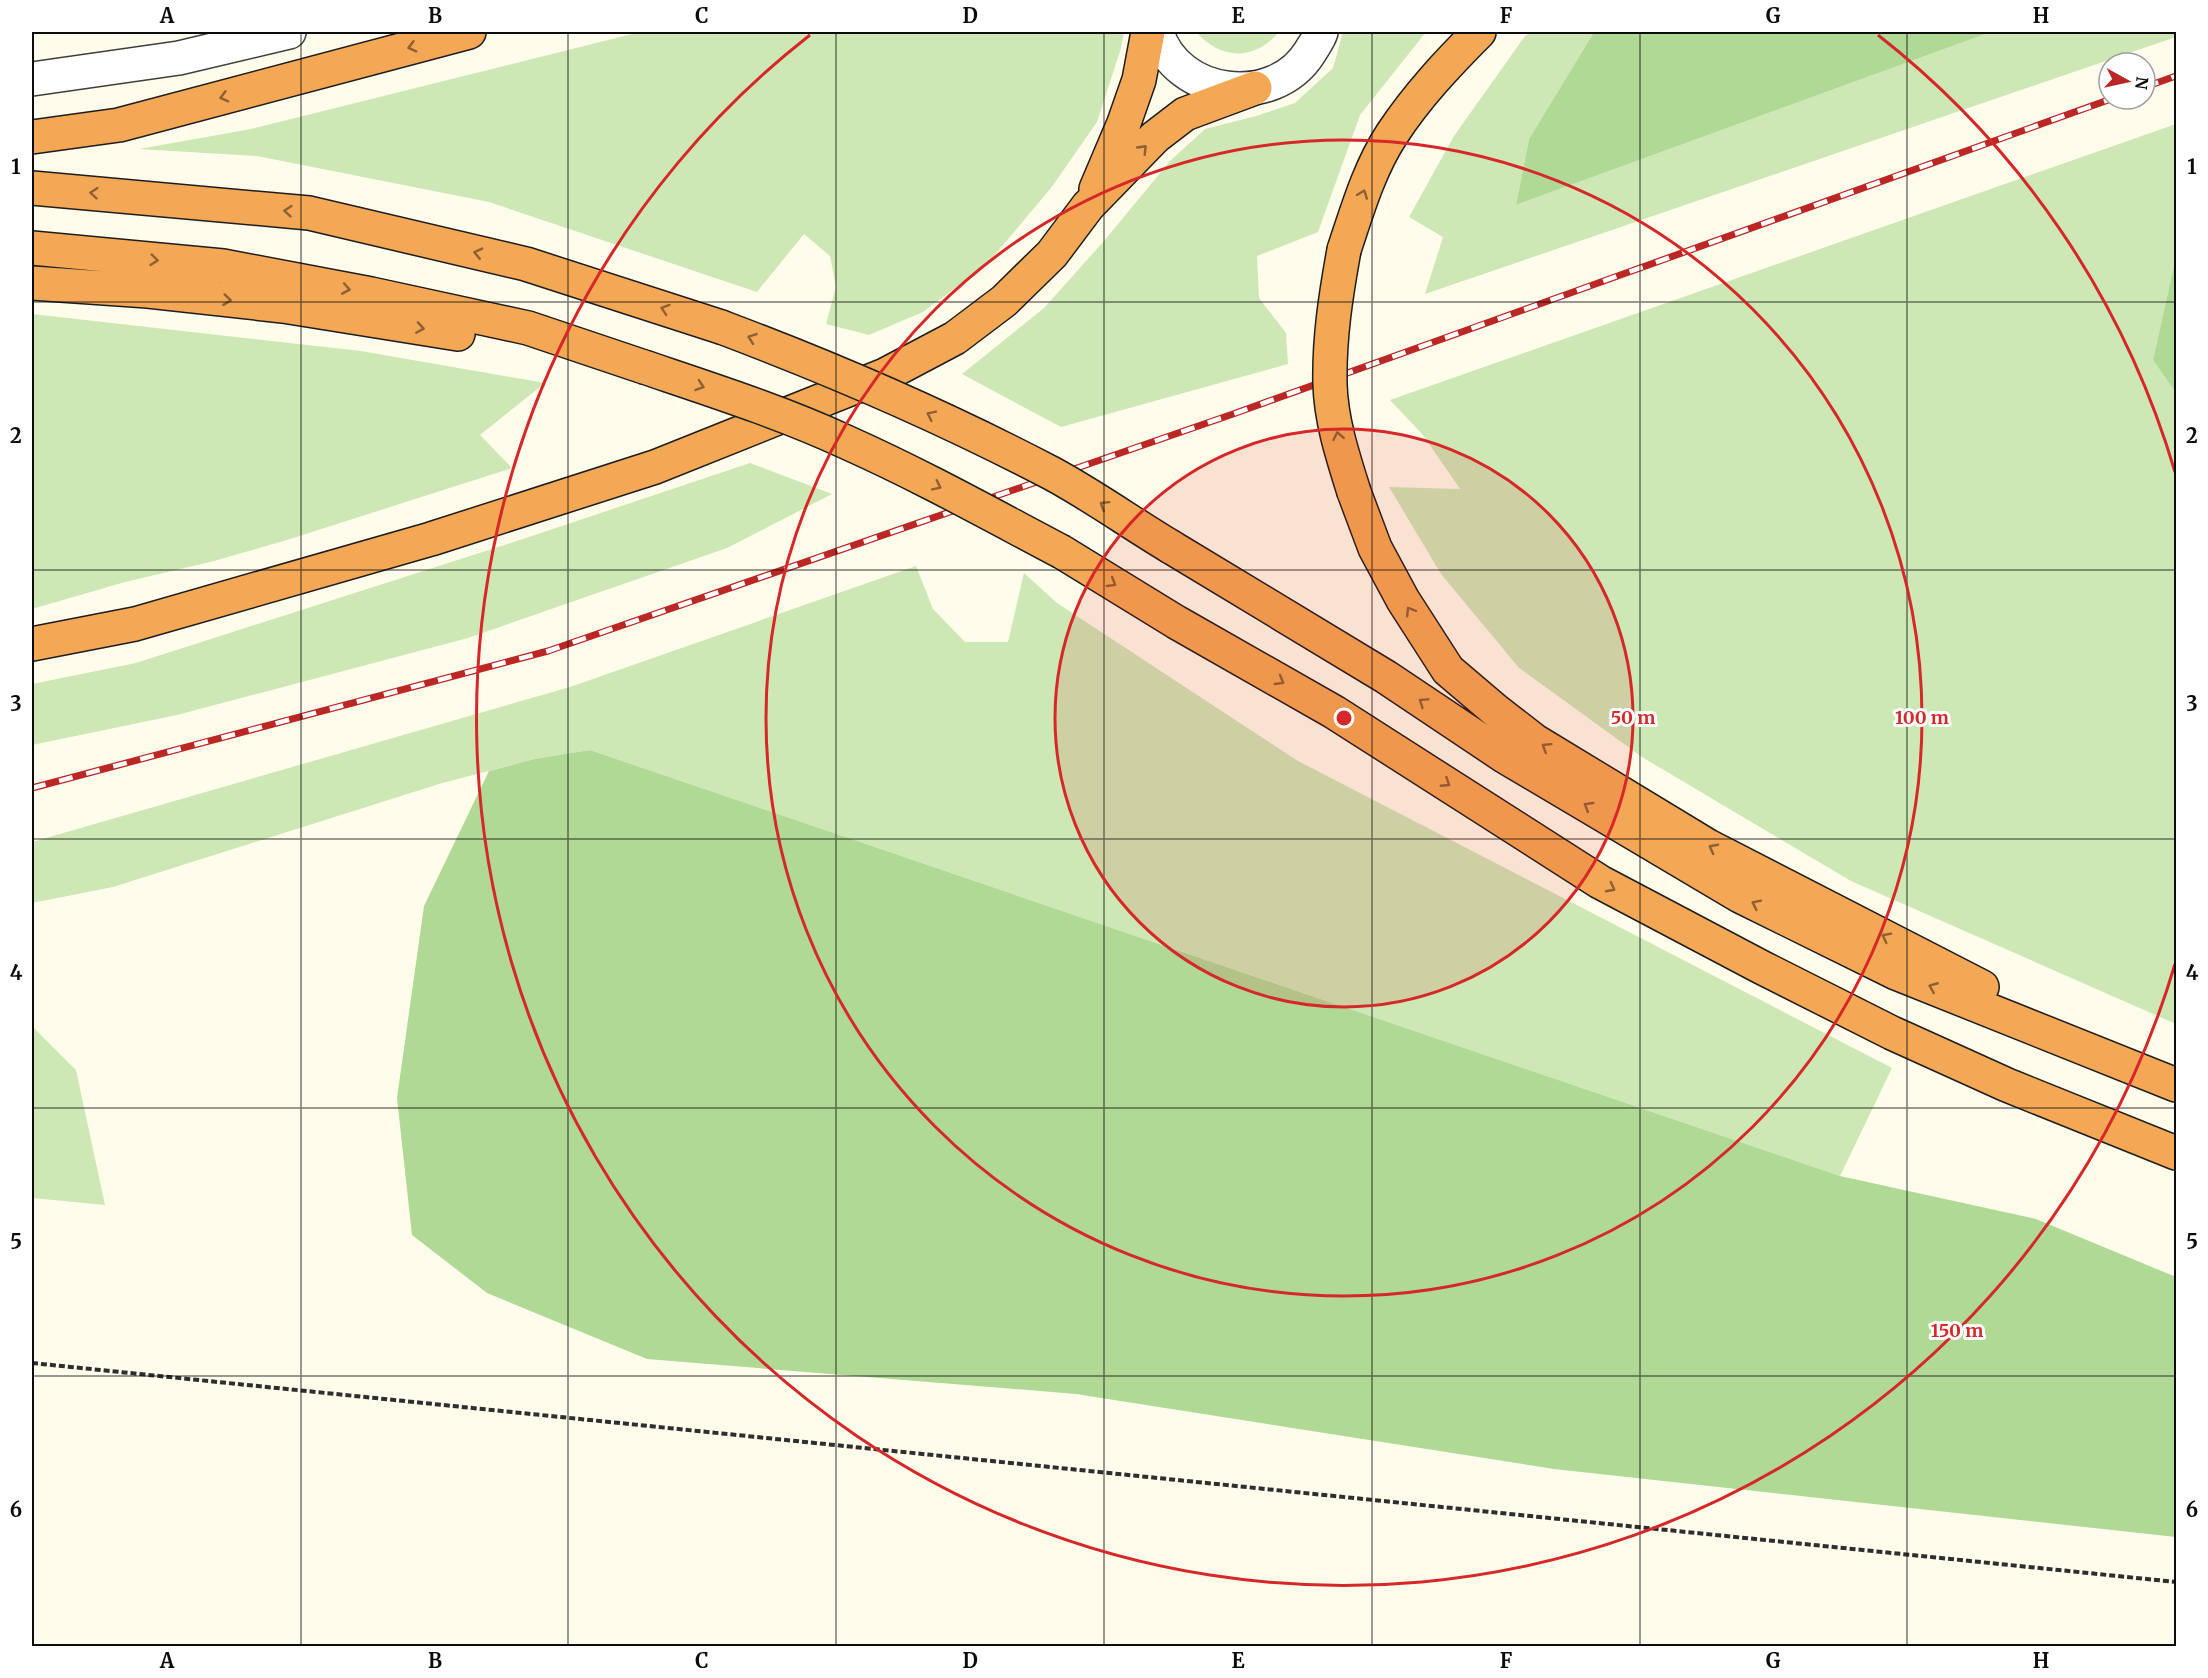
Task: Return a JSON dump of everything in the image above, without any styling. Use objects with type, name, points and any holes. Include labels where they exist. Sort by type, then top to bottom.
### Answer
[{"type":"highway","points":[[32,137],[119,125],[469,32]]},
{"type":"highway","points":[[1088,206],[1124,123],[1139,80],[1148,32]]},
{"type":"highway","points":[[1479,32],[1433,78],[1391,136],[1364,189],[1344,250],[1332,319],[1330,386],[1338,440],[1354,492],[1375,548],[1403,600],[1448,670],[1536,741],[1708,846],[2169,1082]]},
{"type":"highway","points":[[34,643],[135,624],[431,539],[655,467],[885,375],[955,338],[1004,301],[1052,254],[1088,206],[1155,137],[1185,114],[1255,88]]},
{"type":"highway","points":[[32,188],[309,213],[526,264],[721,327],[792,353],[887,394],[1052,473],[1386,677],[1504,756],[1740,896],[1896,973],[2169,1082]]},
{"type":"highway","points":[[32,248],[223,266],[371,294],[517,326],[759,406],[845,441],[1062,552],[1176,622],[1334,712],[1600,882],[1892,1033],[2007,1085],[2176,1153]]},
{"type":"highway","points":[[32,283],[148,291],[283,306],[469,335],[594,350]]},
{"type":"street","points":[[32,79],[179,58],[289,32]]},
{"type":"street","points":[[1157,32],[1160,42],[1177,65],[1199,81],[1226,89],[1255,88],[1282,79],[1304,61],[1321,32]]},
{"type":"path","points":[[32,1363],[2176,1582]]},
{"type":"green space","points":[[640,32],[1124,32],[1097,122],[1051,188],[987,264],[923,312],[869,335],[826,324],[836,287],[830,256],[804,234],[757,292],[489,202],[257,156],[139,149],[251,129]]},
{"type":"green space","points":[[1196,32],[1279,32],[1259,48],[1237,53],[1216,48]]},
{"type":"green space","points":[[1343,32],[1426,32],[1360,115],[1318,232],[1257,256],[1259,298],[1286,333],[1288,364],[1061,427],[962,374],[1044,308],[1104,241],[1170,161],[1205,129],[1295,103],[1333,68]]},
{"type":"green space","points":[[1531,32],[1594,32],[1529,139],[1516,205],[1991,32],[2176,32],[2176,37],[2135,51],[2097,51],[2097,64],[1425,294],[1443,237],[1409,217],[1454,136],[1525,36]]},
{"type":"green space","points":[[1594,32],[1991,32],[1516,205],[1529,139]]},
{"type":"green space","points":[[2176,124],[2176,256],[2153,360],[2176,393],[2176,1024],[1851,881],[1642,757],[1519,668],[1441,574],[1389,487],[1460,489],[1423,435],[1390,400]]},
{"type":"green space","points":[[2176,256],[2176,393],[2153,360]]},
{"type":"green space","points":[[32,314],[361,351],[545,383],[480,435],[512,468],[287,540],[32,609]]},
{"type":"green space","points":[[750,463],[832,494],[727,548],[468,638],[177,715],[32,745],[32,684],[136,663],[523,539]]},
{"type":"green space","points":[[916,566],[933,609],[965,642],[1008,642],[1024,573],[1057,603],[1298,761],[1892,1068],[1840,1176],[590,750],[534,759],[439,784],[113,887],[32,903],[32,842],[570,687]]},
{"type":"green space","points":[[590,750],[1840,1176],[2036,1219],[2176,1277],[2176,1537],[1554,1469],[1076,1394],[647,1359],[487,1293],[412,1235],[397,1098],[424,906],[489,771],[534,759]]},
{"type":"green space","points":[[32,1026],[76,1070],[105,1205],[32,1198]]},
{"type":"railway","points":[[2157,83],[2176,76]]},
{"type":"railway","points":[[32,788],[548,651],[1233,414],[2097,104]]}]
